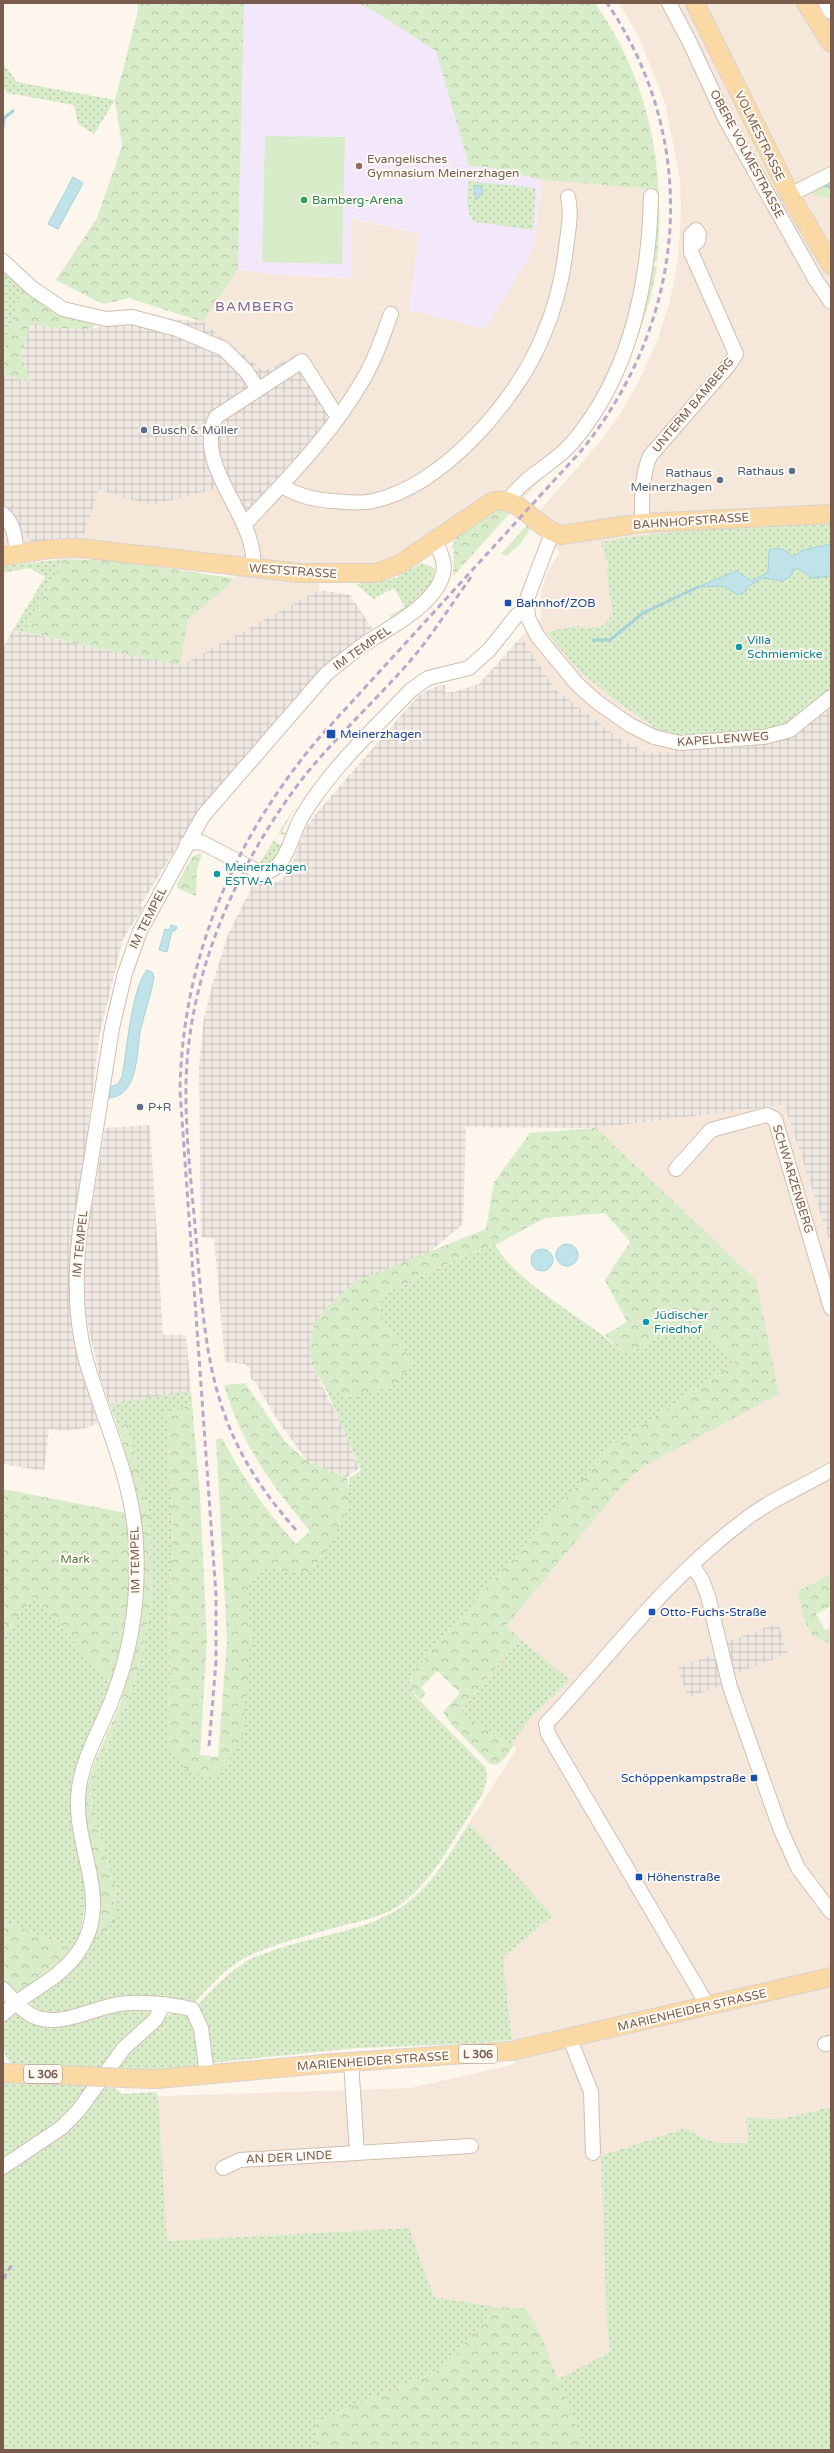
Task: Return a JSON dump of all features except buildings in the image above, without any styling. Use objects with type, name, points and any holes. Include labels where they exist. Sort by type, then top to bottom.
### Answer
[{"type":"main road","name":"VOLMESTRASSE","points":[[695,3],[790,195],[831,265]]},
{"type":"main road","points":[[806,3],[831,44]]},
{"type":"main road","name":"WESTSTRASSE","points":[[10,555],[50,549],[79,548],[254,568],[343,574],[376,573],[400,564],[436,542],[492,502],[505,499],[509,500]]},
{"type":"main road","points":[[509,500],[552,533]]},
{"type":"main road","name":"BAHNHOFSTRASSE","points":[[552,533],[571,534],[642,523],[831,514]]},
{"type":"main road","name":"MARIENHEIDER STRASSE","points":[[3,2073],[157,2078],[511,2051],[570,2039],[831,1977]]},
{"type":"street","name":"OBERE VOLMESTRASSE","points":[[669,3],[690,43],[725,118],[817,282],[831,302]]},
{"type":"street","points":[[826,3],[831,12]]},
{"type":"street","points":[[790,195],[831,174]]},
{"type":"street","points":[[509,500],[518,488],[565,451],[580,433],[613,379],[634,328],[640,304],[650,238],[652,196]]},
{"type":"street","points":[[282,486],[304,497],[354,503],[372,501],[410,486],[436,470],[471,441],[506,401],[527,368],[543,336],[564,264],[570,210],[568,197]]},
{"type":"street","name":"UNTERM BAMBERG","points":[[642,523],[645,465],[650,456],[723,372],[736,354],[697,267],[691,247]]},
{"type":"street","points":[[3,261],[32,288],[63,309],[106,319],[132,317],[176,329],[224,349],[246,371],[258,389]]},
{"type":"street","points":[[244,525],[282,486],[338,418],[365,378],[391,314]]},
{"type":"street","points":[[254,568],[253,551],[244,525],[221,478],[213,451],[210,429],[216,417],[302,361],[338,418]]},
{"type":"street","points":[[3,514],[9,520],[14,532],[10,555]]},
{"type":"street","points":[[188,843],[201,842],[263,872],[276,868],[285,855],[301,817],[321,790],[349,756],[411,690],[428,678],[462,671],[474,664],[517,615],[526,610],[527,600],[552,533]]},
{"type":"street","name":"IM TEMPEL","points":[[3,2014],[16,2002],[53,1976],[73,1959],[85,1939],[93,1918],[92,1883],[79,1828],[77,1797],[82,1771],[122,1673],[132,1625],[137,1569],[131,1499],[126,1475],[93,1381],[78,1322],[76,1262],[112,1028],[125,973],[140,931],[203,816],[314,686],[350,654],[406,618],[431,594],[440,582],[443,573],[442,558],[436,542]]},
{"type":"street","name":"KAPELLENWEG","points":[[526,610],[531,625],[538,637],[577,684],[597,702],[630,725],[671,742],[692,743],[741,740],[781,734],[795,727],[831,697]]},
{"type":"street","name":"SCHWARZENBERG","points":[[676,1168],[706,1134],[716,1128],[767,1114],[775,1118],[831,1308]]},
{"type":"street","points":[[708,2006],[548,1734],[546,1724],[615,1645],[692,1565],[752,1514],[831,1470]]},
{"type":"street","points":[[692,1565],[702,1580],[730,1687],[782,1835],[798,1868],[831,1912]]},
{"type":"street","points":[[3,1989],[36,2018],[46,2020],[72,2017],[90,2010],[118,2004],[164,2004],[192,2009],[200,2028],[207,2074]]},
{"type":"street","points":[[3,2167],[61,2128],[74,2115],[124,2048],[155,2020],[164,2004]]},
{"type":"street","points":[[570,2039],[591,2092],[593,2153]]},
{"type":"street","points":[[351,2062],[357,2152]]},
{"type":"street","name":"AN DER LINDE","points":[[223,2168],[240,2160],[471,2146]]},
{"type":"shaded area","name":"Evangelisches Gymnasium Meinerzhagen","points":[[244,3],[357,3],[376,12],[436,51],[469,166],[488,167],[542,180],[534,248],[486,329],[409,310],[419,234],[351,218],[351,278],[278,275],[238,269]]},
{"type":"shaded area","points":[[619,3],[817,3],[828,22],[821,3],[831,3],[831,706],[790,736],[742,747],[647,753],[617,737],[555,689],[521,637],[542,617],[539,604],[546,574],[560,552],[493,494],[403,555],[382,564],[321,565],[319,590],[180,666],[188,619],[224,590],[234,578],[241,563],[56,542],[3,545],[3,509],[82,539],[99,489],[151,505],[264,371],[203,322],[238,269],[278,275],[350,278],[350,218],[419,234],[409,310],[534,248],[542,180],[653,189],[652,239],[638,335],[624,369],[566,454],[522,500],[537,514],[603,438],[624,408],[641,377],[657,341],[670,301],[678,259],[681,213],[680,179],[665,103],[639,37]]},
{"type":"shaded area","points":[[148,317],[203,322],[264,371],[303,352],[337,410],[245,513],[230,485],[151,505],[99,490],[82,539],[31,541],[3,509],[3,374],[31,383],[21,355],[31,323],[52,328],[91,329]]},
{"type":"shaded area","points":[[319,590],[350,595],[372,628],[325,668],[197,814],[140,906],[143,908],[123,939],[100,1033],[70,1269],[71,1312],[79,1365],[98,1423],[86,1428],[63,1431],[49,1429],[44,1471],[3,1464],[3,647],[13,630],[180,666]]},
{"type":"shaded area","points":[[521,637],[555,689],[617,737],[647,753],[742,747],[790,736],[831,706],[831,1245],[784,1105],[596,1128],[466,1127],[463,1224],[427,1254],[356,1281],[312,1365],[345,1432],[359,1468],[347,1477],[308,1462],[279,1422],[255,1382],[251,1379],[250,1369],[245,1364],[225,1362],[214,1238],[201,1237],[199,1067],[204,1018],[213,982],[229,932],[255,881],[273,884],[284,877],[290,869],[305,829],[315,815],[419,695],[439,685],[445,685],[445,692],[454,692],[479,684]]},
{"type":"shaded area","points":[[784,1105],[831,1245],[831,1574],[798,1591],[813,1636],[831,1644],[831,2107],[780,2119],[747,2118],[748,2143],[724,2143],[702,2140],[685,2128],[607,2324],[610,2353],[558,2379],[526,2308],[496,2307],[434,2297],[409,2228],[166,2241],[158,2096],[410,2088],[515,2064],[503,1957],[553,1916],[469,1823],[517,1748],[459,1713],[520,1638],[506,1626],[622,1486],[644,1466],[699,1435],[756,1280],[596,1128]]},
{"type":"shaded area","points":[[150,1125],[163,1335],[186,1335],[192,1402],[167,1404],[115,1419],[100,1377],[86,1319],[84,1273],[86,1241],[105,1128]]},
{"type":"shaded area","points":[[778,1623],[788,1654],[733,1674],[715,1654],[726,1650],[724,1643]]},
{"type":"shaded area","points":[[715,1654],[722,1685],[688,1697],[678,1668]]},
{"type":"green space","points":[[137,3],[244,3],[238,269],[203,322],[129,298],[103,304],[56,280],[97,218],[122,146],[115,100],[138,11]]},
{"type":"green space","points":[[357,3],[595,3],[614,33],[629,64],[641,95],[650,127],[656,160],[659,193],[657,262],[649,261],[653,189],[542,180],[488,167],[469,166],[436,51],[376,12]]},
{"type":"green space","points":[[3,63],[17,82],[115,100],[94,134],[78,124],[74,105],[7,93],[3,87]]},
{"type":"green space","name":"Bamberg-Arena","points":[[265,136],[345,137],[342,264],[262,262]]},
{"type":"green space","points":[[831,179],[831,198],[816,196],[811,192]]},
{"type":"green space","points":[[468,181],[536,188],[533,230],[475,222],[469,214],[468,209]]},
{"type":"green space","points":[[649,265],[657,266],[651,297],[638,335]]},
{"type":"green space","points":[[3,270],[22,287],[3,353]]},
{"type":"green space","points":[[22,287],[53,312],[97,323],[91,329],[52,328],[31,323],[21,355],[31,383],[3,374],[3,353]]},
{"type":"green space","points":[[501,509],[512,511],[453,576],[454,550],[460,538],[473,525],[488,515]]},
{"type":"green space","points":[[508,509],[484,518],[470,528],[454,549],[451,548],[458,533],[490,510]]},
{"type":"green space","points":[[831,524],[831,690],[792,722],[776,730],[675,735],[660,731],[615,700],[582,673],[546,632],[576,626],[586,628],[602,626],[613,615],[607,575],[608,564],[601,542],[630,537],[687,531],[744,527]]},
{"type":"green space","points":[[527,525],[530,529],[521,543],[507,556],[501,554]]},
{"type":"green space","points":[[64,559],[24,632],[13,630],[45,577],[30,568],[3,573],[3,566]]},
{"type":"green space","points":[[64,559],[116,561],[234,578],[224,590],[188,619],[180,666],[24,632]]},
{"type":"green space","points":[[422,563],[434,568],[432,583],[413,604],[393,620],[389,616],[405,607],[394,588],[373,599],[356,584],[395,578]]},
{"type":"green space","points":[[298,802],[282,831],[288,834],[287,836],[279,833],[274,841],[283,846],[279,853],[274,860],[268,864],[259,864]]},
{"type":"green space","points":[[202,854],[197,869],[196,896],[177,888],[177,884],[192,857]]},
{"type":"green space","points":[[596,1128],[756,1280],[779,1394],[644,1466],[622,1486],[506,1626],[520,1638],[459,1713],[514,1745],[501,1762],[494,1765],[490,1764],[451,1724],[443,1712],[460,1693],[437,1671],[421,1688],[426,1693],[420,1700],[411,1688],[412,1673],[611,1447],[735,1362],[693,1318],[627,1355],[605,1335],[627,1322],[605,1280],[630,1242],[605,1213],[545,1218],[495,1245],[469,1254],[386,1293],[380,1304],[380,1317],[398,1338],[411,1361],[403,1377],[383,1389],[352,1396],[327,1391],[312,1365],[310,1346],[314,1324],[326,1308],[356,1281],[486,1229],[494,1182],[530,1133]]},
{"type":"green space","points":[[495,1245],[506,1260],[521,1275],[556,1303],[594,1329],[627,1355],[693,1318],[735,1362],[611,1447],[412,1673],[410,1681],[414,1695],[485,1767],[487,1774],[485,1787],[478,1801],[431,1875],[403,1903],[396,1908],[373,1918],[279,1944],[255,1953],[236,1963],[209,1987],[192,2006],[88,2008],[51,2015],[34,2010],[30,2003],[32,1999],[72,1968],[115,1911],[114,1886],[92,1810],[93,1785],[101,1759],[131,1691],[140,1662],[151,1603],[149,1516],[128,1426],[117,1425],[110,1404],[190,1391],[192,1402],[182,1409],[161,1415],[167,1422],[173,1528],[168,1631],[171,1671],[167,1721],[216,1776],[251,1641],[247,1592],[251,1577],[262,1568],[283,1569],[318,1562],[339,1522],[346,1500],[349,1479],[361,1470],[327,1391],[352,1396],[398,1338],[380,1317],[380,1304],[386,1293],[469,1254]]},
{"type":"green space","points":[[245,1383],[287,1444],[308,1462],[347,1477],[349,1493],[345,1517],[318,1562],[306,1573],[262,1568],[251,1577],[247,1592],[251,1641],[242,1741],[216,1776],[204,1776],[186,1770],[169,1747],[167,1721],[171,1671],[168,1631],[173,1528],[167,1422],[160,1415],[182,1409],[192,1402],[200,1495],[207,1640],[200,1755],[218,1757],[227,1640],[216,1439],[222,1438],[238,1467],[256,1494],[296,1544],[310,1531],[270,1480],[249,1446],[240,1427],[224,1385]]},
{"type":"green space","points":[[117,1425],[128,1425],[149,1516],[151,1603],[140,1662],[131,1691],[101,1759],[93,1785],[92,1810],[114,1886],[115,1911],[119,1916],[92,1943],[98,1922],[100,1904],[99,1887],[85,1822],[87,1789],[90,1776],[100,1750],[121,1701],[139,1630],[142,1596],[143,1563],[141,1529],[136,1495],[128,1460]]},
{"type":"green space","name":"Mark","points":[[3,1489],[126,1513],[131,1560],[130,1608],[125,1636],[112,1683],[33,1597],[3,1637]]},
{"type":"green space","points":[[831,1574],[831,1606],[816,1614],[825,1630],[831,1628],[831,1644],[813,1636],[804,1619],[798,1591]]},
{"type":"green space","points":[[33,1597],[112,1683],[72,1809],[73,1830],[88,1890],[77,1950],[17,1926],[3,1925],[3,1637]]},
{"type":"green space","points":[[520,1639],[570,1680],[531,1717],[502,1757],[453,1721]]},
{"type":"green space","points":[[469,1823],[553,1916],[503,1957],[512,2040],[464,2044],[356,2048],[210,2063],[195,2008],[212,1990],[246,1961],[255,1957],[282,1947],[355,1928],[388,1915],[403,1906],[414,1898],[440,1868]]},
{"type":"green space","points":[[3,1925],[17,1926],[77,1950],[18,1993],[3,1985]]},
{"type":"green space","points":[[151,2006],[155,2013],[105,2068],[14,2065],[7,2058],[3,2047],[2,2035],[4,2024],[16,2009],[38,2022]]},
{"type":"green space","points":[[177,2011],[184,2012],[195,2022],[199,2062],[195,2067],[155,2073],[113,2068],[142,2035],[159,2021]]},
{"type":"green space","points":[[3,2082],[95,2085],[60,2125],[3,2164]]},
{"type":"green space","points":[[101,2087],[115,2088],[122,2094],[156,2092],[158,2096],[167,2241],[409,2228],[434,2297],[496,2307],[444,2368],[316,2422],[316,2450],[3,2450],[3,2170]]},
{"type":"green space","points":[[831,2107],[831,2450],[586,2450],[558,2379],[610,2352],[607,2324],[601,2156],[686,2128],[701,2138],[715,2142],[748,2143],[746,2118],[780,2119]]},
{"type":"green space","points":[[496,2307],[526,2308],[540,2333],[586,2450],[316,2450],[316,2422],[444,2368]]},
{"type":"water","points":[[73,177],[83,183],[58,229],[48,224]]},
{"type":"water","points":[[477,185],[481,187],[483,191],[476,200],[474,186]]},
{"type":"water","points":[[831,544],[831,576],[812,578],[797,568],[793,569],[792,575],[783,581],[763,578],[749,586],[744,593],[738,595],[724,586],[698,587],[736,571],[752,581],[768,572],[769,550],[782,549],[792,557],[803,550]]},
{"type":"water","points":[[171,925],[177,927],[175,931],[172,931],[167,952],[159,950],[165,929],[170,930]]},
{"type":"water","points":[[147,970],[152,972],[154,978],[139,1037],[135,1070],[126,1089],[119,1095],[109,1098],[110,1087],[118,1084],[122,1077],[133,1006],[137,991]]},
{"type":"water","points":[[567,1244],[571,1245],[577,1251],[577,1259],[571,1265],[567,1266],[563,1265],[557,1259],[556,1255],[557,1251],[563,1245]]},
{"type":"water","points":[[542,1249],[550,1252],[553,1260],[550,1268],[542,1271],[534,1268],[531,1260],[534,1252]]},
{"type":"waterway","points":[[3,128],[4,118],[13,111]]},
{"type":"waterway","points":[[821,185],[831,187]]},
{"type":"waterway","points":[[593,640],[610,640],[643,613],[698,587]]},
{"type":"railway","points":[[209,1746],[216,1662],[216,1595],[180,1091],[183,1042],[191,994],[202,948],[218,903],[238,859],[261,817],[288,777],[318,739],[581,451],[616,400],[643,346],[661,289],[670,231],[669,172],[658,114],[638,57],[607,3]]},
{"type":"railway","points":[[296,1530],[269,1496],[247,1464],[231,1432],[211,1366],[201,1292],[186,1105],[189,1042],[196,1001],[207,960],[221,920],[239,881],[281,808],[319,759],[411,660],[471,577]]},
{"type":"railway","points":[[3,2279],[13,2263]]},
{"type":"place","name":"Evangelisches Gymnasium Meinerzhagen","points":[[359,166]]},
{"type":"place","name":"Bamberg-Arena","points":[[304,200]]},
{"type":"place","name":"Busch & Müller","points":[[144,430]]},
{"type":"place","name":"Rathaus","points":[[792,471]]},
{"type":"place","name":"Rathaus Meinerzhagen","points":[[720,480]]},
{"type":"place","name":"Bahnhof/ZOB","points":[[508,603]]},
{"type":"place","name":"Villa Schmiemicke","points":[[739,647]]},
{"type":"place","name":"Meinerzhagen","points":[[331,734]]},
{"type":"place","name":"Meinerzhagen ESTW-A","points":[[217,874]]},
{"type":"place","name":"P+R","points":[[140,1107]]},
{"type":"place","name":"Jüdischer Friedhof","points":[[646,1322]]},
{"type":"place","name":"Otto-Fuchs-Straße","points":[[652,1612]]},
{"type":"place","name":"Schöppenkampstraße","points":[[754,1778]]},
{"type":"place","name":"Höhenstraße","points":[[639,1877]]},
{"type":"district","name":"BAMBERG","points":[[255,306]]}]
